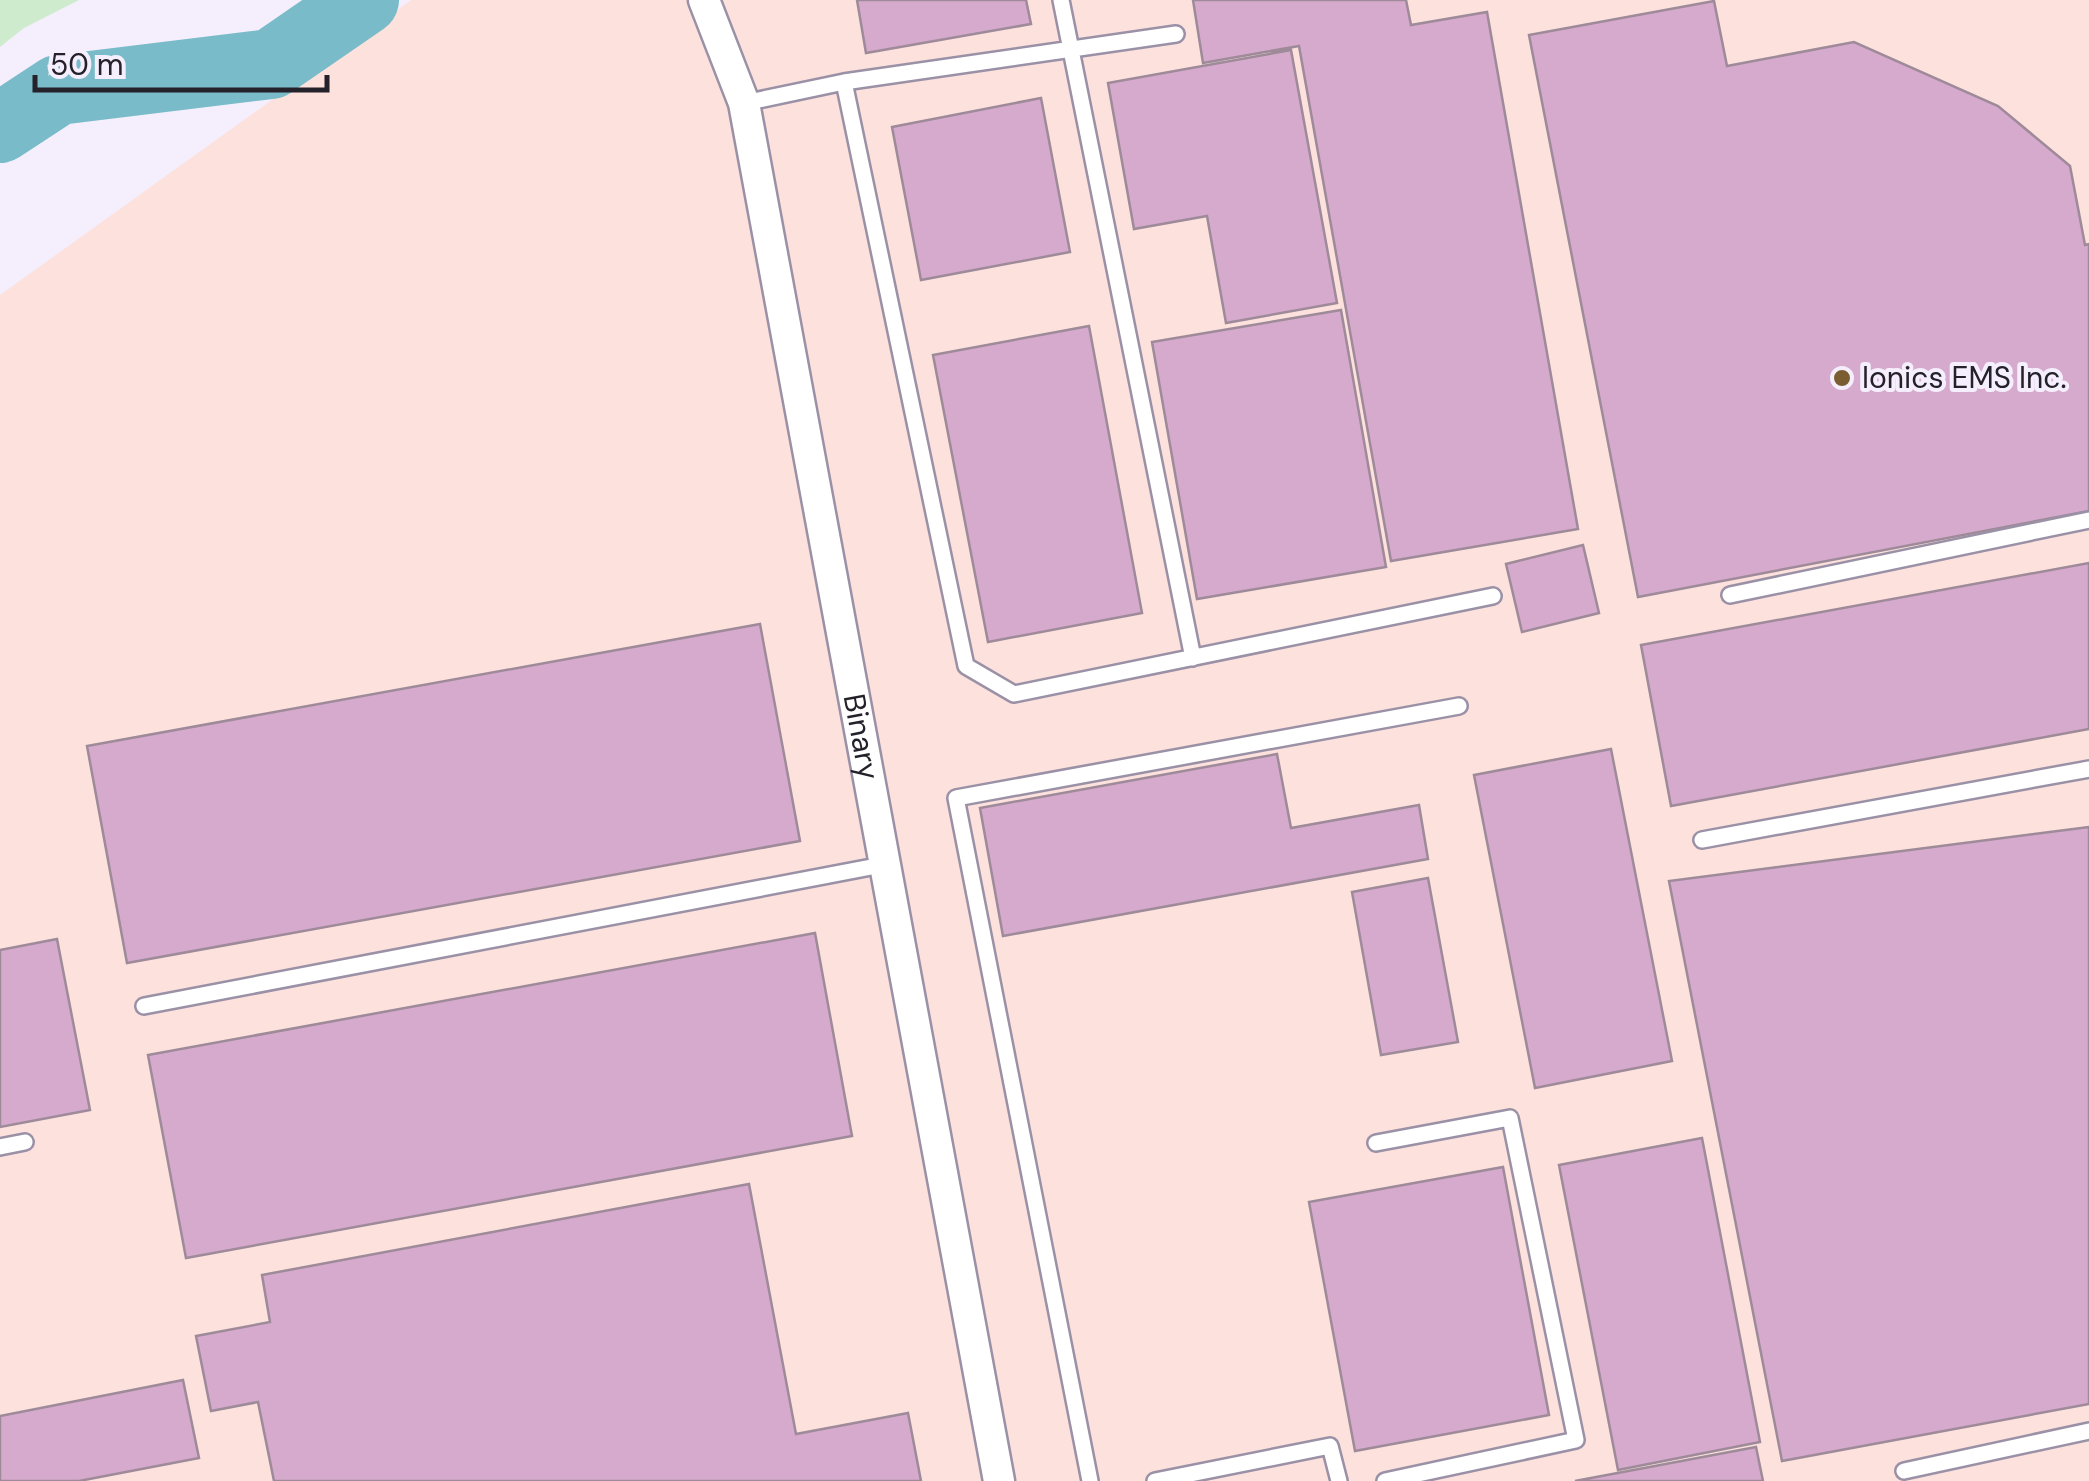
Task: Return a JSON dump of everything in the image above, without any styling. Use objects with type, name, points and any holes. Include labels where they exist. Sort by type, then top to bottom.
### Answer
[{"type":"street","name":"Binary","points":[[704,0],[744,104],[999,1481]]},
{"type":"lane","points":[[1061,0],[1193,658]]},
{"type":"lane","points":[[744,104],[844,82],[1176,34]]},
{"type":"lane","points":[[844,82],[966,666],[1014,694],[1492,596]]},
{"type":"lane","points":[[1730,595],[2089,520]]},
{"type":"lane","points":[[1090,1481],[956,798],[1459,706]]},
{"type":"lane","points":[[1702,840],[2089,769]]},
{"type":"lane","points":[[144,1006],[886,864]]},
{"type":"lane","points":[[1376,1143],[1510,1118],[1576,1440],[1385,1481]]},
{"type":"lane","points":[[0,1147],[25,1142]]},
{"type":"lane","points":[[1904,1471],[2089,1430]]},
{"type":"lane","points":[[1154,1481],[1330,1446],[1339,1481]]},
{"type":"shaded area","points":[[411,0],[2089,0],[2089,1481],[0,1481],[0,295]]},
{"type":"green space","points":[[0,0],[79,0],[24,28],[0,47]]},
{"type":"building","points":[[857,0],[1026,0],[1031,24],[866,53]]},
{"type":"building","points":[[1193,0],[1406,0],[1411,25],[1487,12],[1578,529],[1391,561],[1299,46],[1203,63]]},
{"type":"building","name":"Ionics EMS Inc.","points":[[1714,1],[1727,66],[1854,42],[1998,106],[2070,166],[2085,245],[2089,244],[2089,511],[1638,597],[1529,35]]},
{"type":"building","points":[[1291,50],[1337,303],[1226,323],[1207,216],[1134,229],[1108,83]]},
{"type":"building","points":[[1041,98],[1070,252],[921,280],[892,127]]},
{"type":"building","points":[[1341,310],[1386,567],[1197,599],[1152,342]]},
{"type":"building","points":[[1089,326],[1142,613],[988,642],[933,355]]},
{"type":"building","points":[[1583,545],[1599,613],[1522,632],[1506,564]]},
{"type":"building","points":[[2089,563],[2089,729],[1671,806],[1641,645]]},
{"type":"building","points":[[760,624],[800,841],[127,963],[87,746]]},
{"type":"building","points":[[1611,749],[1672,1061],[1535,1088],[1474,775]]},
{"type":"building","points":[[1277,754],[1291,828],[1419,805],[1428,859],[1003,936],[980,808]]},
{"type":"building","points":[[2089,827],[2089,1404],[1782,1461],[1669,881]]},
{"type":"building","points":[[1428,878],[1458,1042],[1381,1055],[1352,892]]},
{"type":"building","points":[[815,933],[852,1136],[186,1258],[148,1055]]},
{"type":"building","points":[[57,939],[90,1110],[0,1127],[0,950]]},
{"type":"building","points":[[1702,1138],[1760,1442],[1618,1470],[1559,1165]]},
{"type":"building","points":[[1503,1167],[1549,1415],[1355,1451],[1309,1202]]},
{"type":"building","points":[[749,1184],[796,1434],[908,1413],[921,1481],[274,1481],[258,1402],[211,1411],[196,1336],[270,1322],[262,1275]]},
{"type":"building","points":[[183,1380],[199,1458],[79,1481],[0,1481],[0,1416]]},
{"type":"building","points":[[1756,1447],[1763,1481],[1575,1481]]},
{"type":"waterway","points":[[0,128],[58,90],[271,64],[364,0]]},
{"type":"place","name":"Ionics EMS Inc.","points":[[1842,378]]}]
